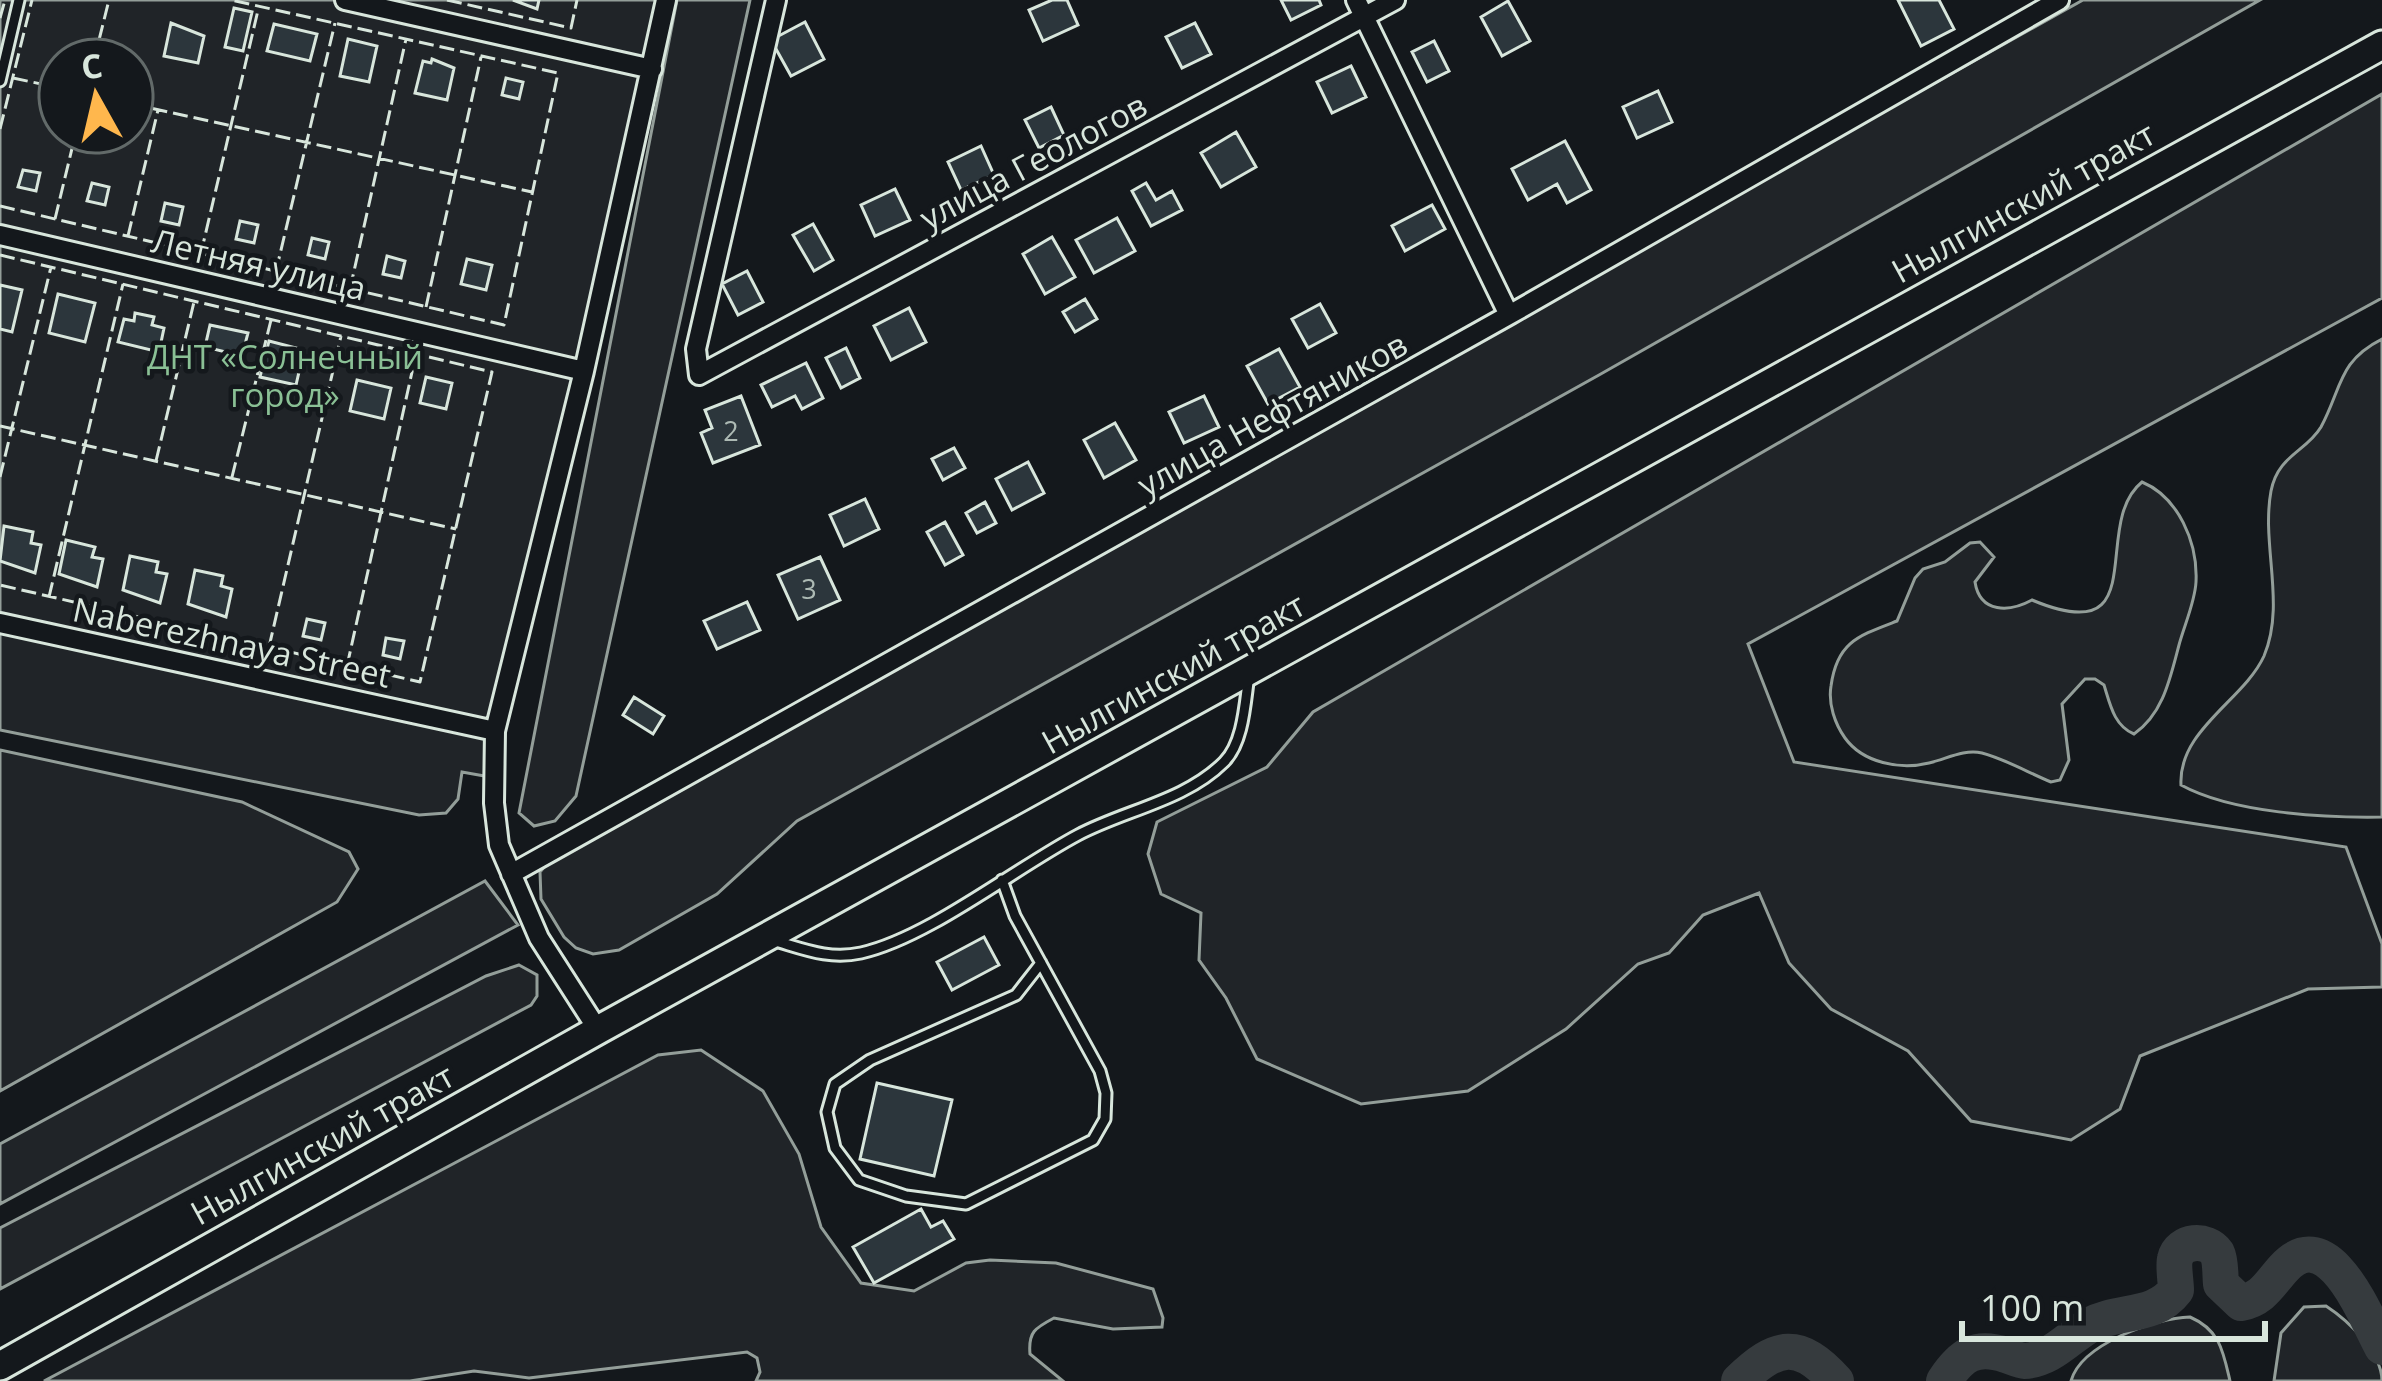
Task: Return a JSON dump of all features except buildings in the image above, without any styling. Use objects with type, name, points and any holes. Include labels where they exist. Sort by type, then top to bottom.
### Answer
[{"type":"main road","name":"Нылгинский тракт","points":[[0,1366],[598,1030],[2382,45]]},
{"type":"street","points":[[345,0],[652,69]]},
{"type":"street","points":[[598,1030],[539,938],[499,845],[495,731],[584,371],[666,0]]},
{"type":"street","name":"улица Геологов","points":[[776,0],[696,349],[699,375],[1360,9],[1395,0]]},
{"type":"street","name":"улица Нефтяников","points":[[511,874],[2060,0]]},
{"type":"street","points":[[1360,9],[1509,315]]},
{"type":"street","name":"Летняя улица","points":[[0,235],[584,371]]},
{"type":"street","name":"Naberezhnaya Street","points":[[0,623],[495,731]]},
{"type":"lane","points":[[0,81],[19,0]]},
{"type":"lane","points":[[767,938],[829,957],[900,940],[1080,834],[1191,787],[1228,759],[1241,725],[1250,671]]},
{"type":"lane","points":[[1001,880],[1015,916],[1041,963],[1100,1071],[1106,1093],[1105,1119],[1093,1140],[966,1204],[906,1196],[859,1180],[835,1148],[827,1112],[835,1084],[870,1060],[1016,994],[1041,963]]},
{"type":"green space","name":"ДНТ «Солнечный город»","points":[[0,0],[658,0],[490,777],[462,772],[458,799],[446,813],[419,815],[0,730]]},
{"type":"green space","points":[[677,0],[750,0],[576,796],[555,821],[534,826],[519,813]]},
{"type":"green space","points":[[2083,0],[2260,0],[797,821],[717,894],[619,950],[593,954],[576,948],[541,899],[540,872],[555,854]]},
{"type":"green space","points":[[2382,94],[2382,298],[1748,644],[1794,762],[2346,847],[2382,944],[2382,987],[2308,989],[2140,1056],[2120,1109],[2071,1140],[1971,1121],[1908,1051],[1831,1009],[1789,963],[1759,893],[1703,915],[1669,953],[1638,964],[1566,1029],[1468,1091],[1361,1104],[1257,1059],[1226,998],[1199,960],[1201,913],[1161,894],[1148,854],[1157,822],[1267,767],[1313,712]]},
{"type":"green space","points":[[2382,339],[2382,817],[2279,812],[2202,794],[2181,785],[2190,748],[2255,672],[2270,636],[2269,511],[2275,479],[2321,427],[2349,366]]},
{"type":"green space","points":[[2142,482],[2175,510],[2189,537],[2196,567],[2192,606],[2168,683],[2144,726],[2134,734],[2127,730],[2114,714],[2104,685],[2085,679],[2062,704],[2069,760],[2060,780],[2051,782],[1982,753],[1894,765],[1853,747],[1835,720],[1831,700],[1838,659],[1861,637],[1897,621],[1923,569],[1980,542],[1994,557],[1975,582],[1989,605],[2015,607],[2032,600],[2070,612],[2094,610],[2107,597],[2127,502]]},
{"type":"green space","points":[[0,750],[242,802],[349,852],[358,869],[337,902],[0,1091]]},
{"type":"green space","points":[[485,881],[518,925],[0,1204],[0,1144]]},
{"type":"green space","points":[[519,965],[537,975],[537,996],[531,1005],[0,1289],[0,1228],[486,976]]},
{"type":"green space","points":[[701,1050],[763,1091],[799,1154],[821,1227],[861,1283],[914,1291],[966,1263],[1056,1263],[1153,1289],[1162,1327],[1113,1329],[1054,1318],[1032,1336],[1030,1354],[1063,1381],[756,1381],[760,1372],[757,1358],[747,1352],[529,1378],[474,1371],[410,1381],[44,1381],[658,1055]]},
{"type":"green space","points":[[2326,1306],[2370,1349],[2382,1381],[2274,1381],[2281,1333],[2304,1307]]},
{"type":"green space","points":[[2190,1317],[2214,1335],[2230,1381],[2071,1381],[2089,1356],[2104,1345],[2158,1322]]},
{"type":"waterway","points":[[1944,1381],[1970,1354],[1986,1351],[2034,1360],[2101,1320],[2157,1305],[2176,1290],[2175,1259],[2182,1248],[2194,1243],[2217,1253],[2221,1284],[2241,1303],[2261,1294],[2300,1256],[2316,1256],[2331,1264],[2356,1296],[2382,1347]]},
{"type":"waterway","points":[[1739,1381],[1765,1360],[1788,1352],[1811,1358],[1836,1381]]},
{"type":"fence","points":[[0,18],[5,0]]},
{"type":"fence","points":[[0,129],[32,0]]},
{"type":"fence","points":[[100,36],[109,0]]},
{"type":"fence","points":[[0,206],[504,325],[558,73],[231,0]]},
{"type":"fence","points":[[447,0],[571,28],[577,0]]},
{"type":"fence","points":[[201,253],[259,6]]},
{"type":"fence","points":[[276,271],[335,23]]},
{"type":"fence","points":[[350,289],[406,39]]},
{"type":"fence","points":[[426,307],[481,57]]},
{"type":"fence","points":[[13,78],[36,83]]},
{"type":"fence","points":[[156,109],[532,192]]},
{"type":"fence","points":[[128,236],[158,110]]},
{"type":"fence","points":[[55,219],[70,156]]},
{"type":"fence","points":[[0,255],[492,372],[420,682],[0,585]]},
{"type":"fence","points":[[0,477],[51,267]]},
{"type":"fence","points":[[49,597],[123,284]]},
{"type":"fence","points":[[156,461],[194,302]]},
{"type":"fence","points":[[232,477],[271,320]]},
{"type":"fence","points":[[269,647],[341,336]]},
{"type":"fence","points":[[347,666],[416,354]]},
{"type":"fence","points":[[0,426],[456,529]]}]
